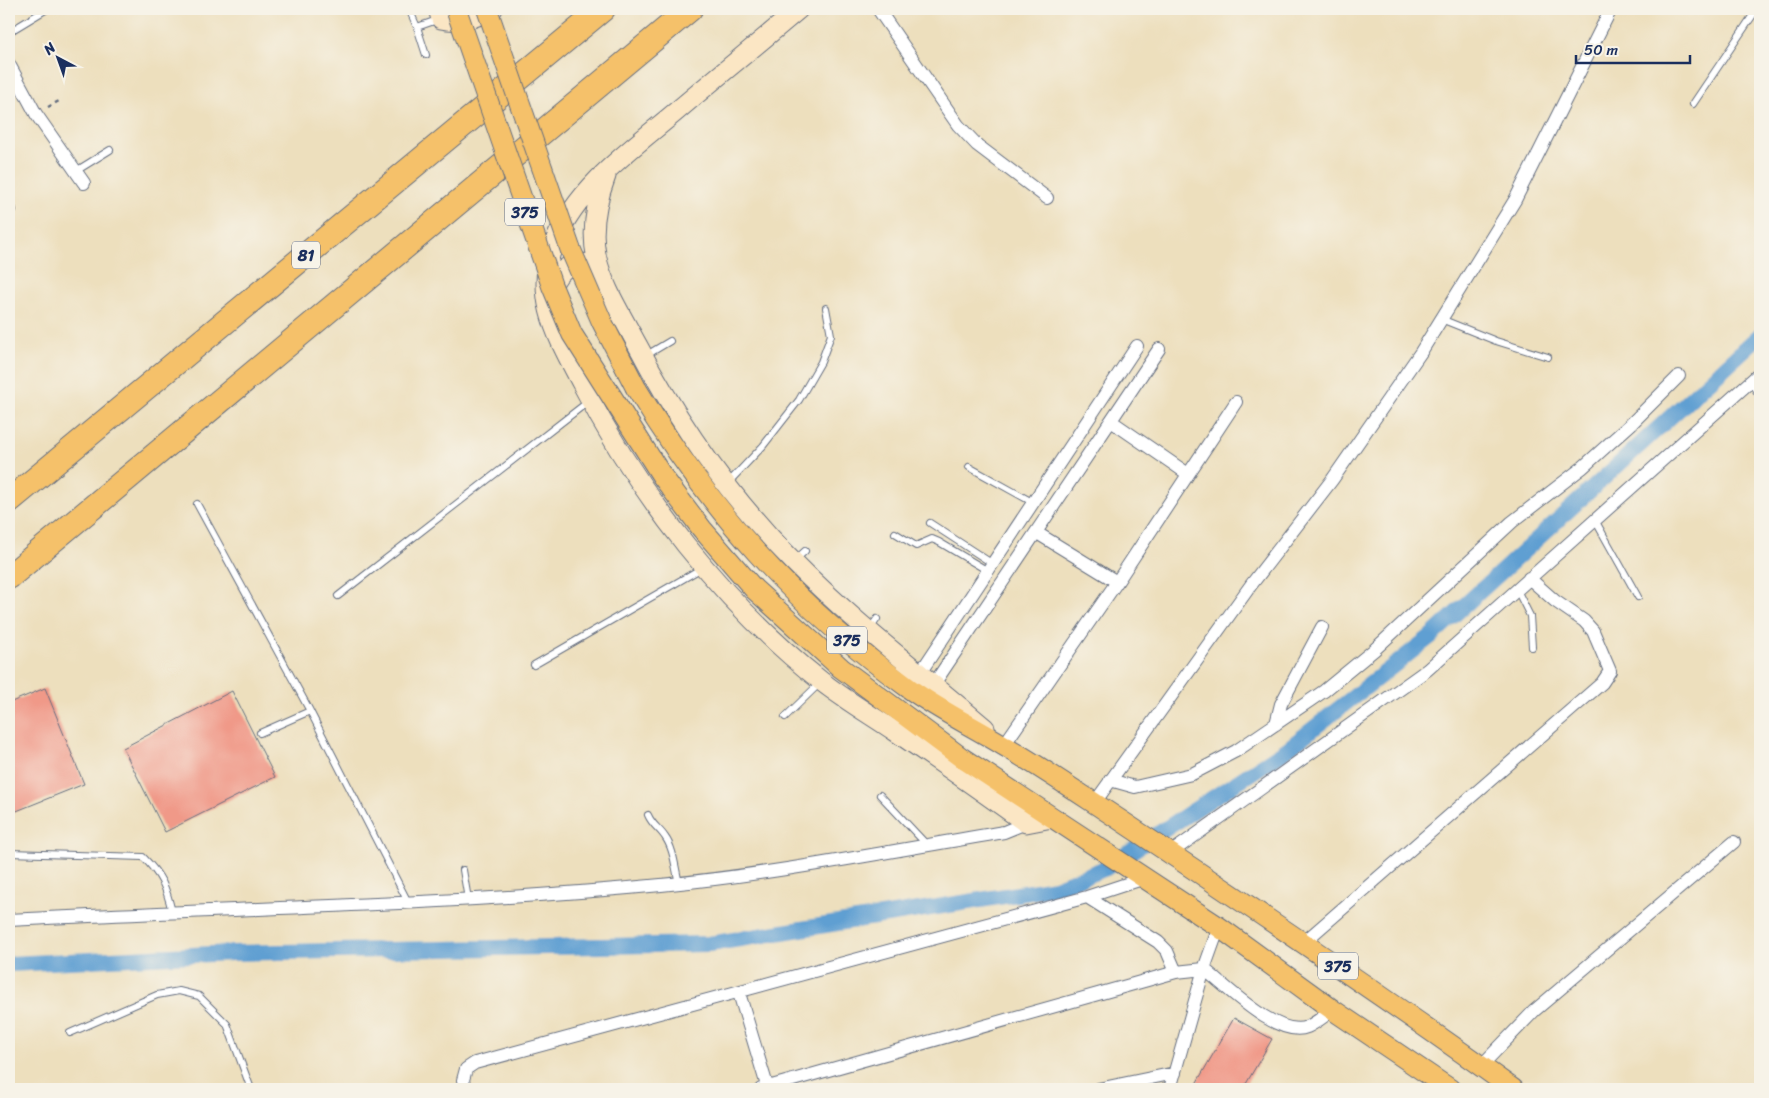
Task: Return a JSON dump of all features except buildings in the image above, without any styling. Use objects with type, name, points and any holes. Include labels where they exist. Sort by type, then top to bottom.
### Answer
[{"type":"highway","name":"81","points":[[9,501],[603,9]]},
{"type":"highway","points":[[9,577],[690,9]]},
{"type":"highway","points":[[580,100],[703,9]]},
{"type":"main road","name":"375","points":[[487,9],[570,248],[602,322],[636,388],[684,464],[728,522],[791,591],[862,653],[911,690],[1004,745],[1122,822],[1303,943],[1513,1089]]},
{"type":"main road","points":[[445,12],[453,21],[480,16],[493,9]]},
{"type":"main road","points":[[799,9],[609,168],[579,201],[555,240],[545,273],[546,305],[561,343],[590,400],[639,484],[679,538],[763,629],[822,681],[1026,823],[1052,818]]},
{"type":"main road","name":"375","points":[[445,12],[572,334],[644,449],[682,504],[734,567],[781,616],[841,668],[962,758],[1052,818],[1094,843],[1219,927],[1333,1010],[1450,1089]]},
{"type":"main road","points":[[609,168],[597,203],[594,222],[593,243],[599,268],[644,357],[681,419],[726,485],[927,679],[1004,745]]},
{"type":"main road","points":[[546,305],[553,283],[564,268],[579,263],[599,268]]},
{"type":"main road","points":[[1481,1066],[1486,1089]]},
{"type":"street","points":[[878,9],[958,125],[977,146],[1047,198]]},
{"type":"street","points":[[1094,804],[1251,584],[1332,480],[1441,319],[1516,200],[1610,9]]},
{"type":"street","points":[[9,64],[36,114],[84,183]]},
{"type":"street","points":[[927,679],[990,568],[1137,346]]},
{"type":"street","points":[[927,679],[1038,533],[1159,349]]},
{"type":"street","points":[[1110,780],[1135,787],[1192,774],[1222,759],[1276,724],[1350,670],[1512,522],[1582,468],[1631,424],[1679,376]]},
{"type":"street","points":[[1164,851],[1427,670],[1756,376],[1760,391]]},
{"type":"street","points":[[1004,745],[1117,582],[1236,402]]},
{"type":"street","points":[[1111,421],[1188,474]]},
{"type":"street","points":[[1038,533],[1117,582]]},
{"type":"street","points":[[1303,943],[1602,683],[1610,671],[1593,631],[1584,621],[1555,601],[1529,578]]},
{"type":"street","points":[[1276,724],[1280,704],[1322,627]]},
{"type":"street","points":[[9,920],[468,899],[679,883],[816,864],[1004,832],[1026,823]]},
{"type":"street","points":[[1481,1066],[1534,1012],[1734,842]]},
{"type":"street","points":[[465,1089],[463,1080],[466,1069],[475,1064],[1087,897],[1138,873]]},
{"type":"street","points":[[1087,897],[1158,942],[1167,951],[1176,972]]},
{"type":"street","points":[[1170,1089],[1204,969],[1219,927]]},
{"type":"street","points":[[739,993],[766,1089],[1176,972],[1204,969],[1271,1021],[1289,1029],[1307,1027],[1333,1010]]},
{"type":"street","points":[[1098,1089],[1175,1073]]},
{"type":"lane","points":[[9,32],[47,9]]},
{"type":"lane","points":[[409,9],[426,55]]},
{"type":"lane","points":[[1693,104],[1757,9]]},
{"type":"lane","points":[[417,28],[445,12]]},
{"type":"lane","points":[[76,171],[110,150]]},
{"type":"lane","points":[[9,196],[14,210],[9,216]]},
{"type":"lane","points":[[726,485],[763,446],[793,408],[822,362],[831,335],[826,308]]},
{"type":"lane","points":[[1441,319],[1496,341],[1548,357]]},
{"type":"lane","points":[[644,357],[670,341]]},
{"type":"lane","points":[[338,596],[590,400]]},
{"type":"lane","points":[[969,467],[1034,503]]},
{"type":"lane","points":[[197,504],[310,711],[408,902]]},
{"type":"lane","points":[[1595,520],[1638,597]]},
{"type":"lane","points":[[930,523],[990,568]]},
{"type":"lane","points":[[895,533],[916,546],[932,539],[990,568]]},
{"type":"lane","points":[[534,665],[705,566]]},
{"type":"lane","points":[[1517,590],[1530,616],[1532,647]]},
{"type":"lane","points":[[785,718],[822,681]]},
{"type":"lane","points":[[260,733],[310,711]]},
{"type":"lane","points":[[880,795],[926,845]]},
{"type":"lane","points":[[648,816],[653,825],[665,837],[671,848],[679,883]]},
{"type":"lane","points":[[9,853],[143,857],[159,873],[166,887],[172,912]]},
{"type":"lane","points":[[463,870],[468,899]]},
{"type":"lane","points":[[70,1034],[157,995],[179,991],[199,996],[227,1024],[251,1089]]},
{"type":"waterway","points":[[9,964],[232,953],[709,944],[1055,888],[1106,868],[1286,750],[1430,637],[1760,335]]}]
